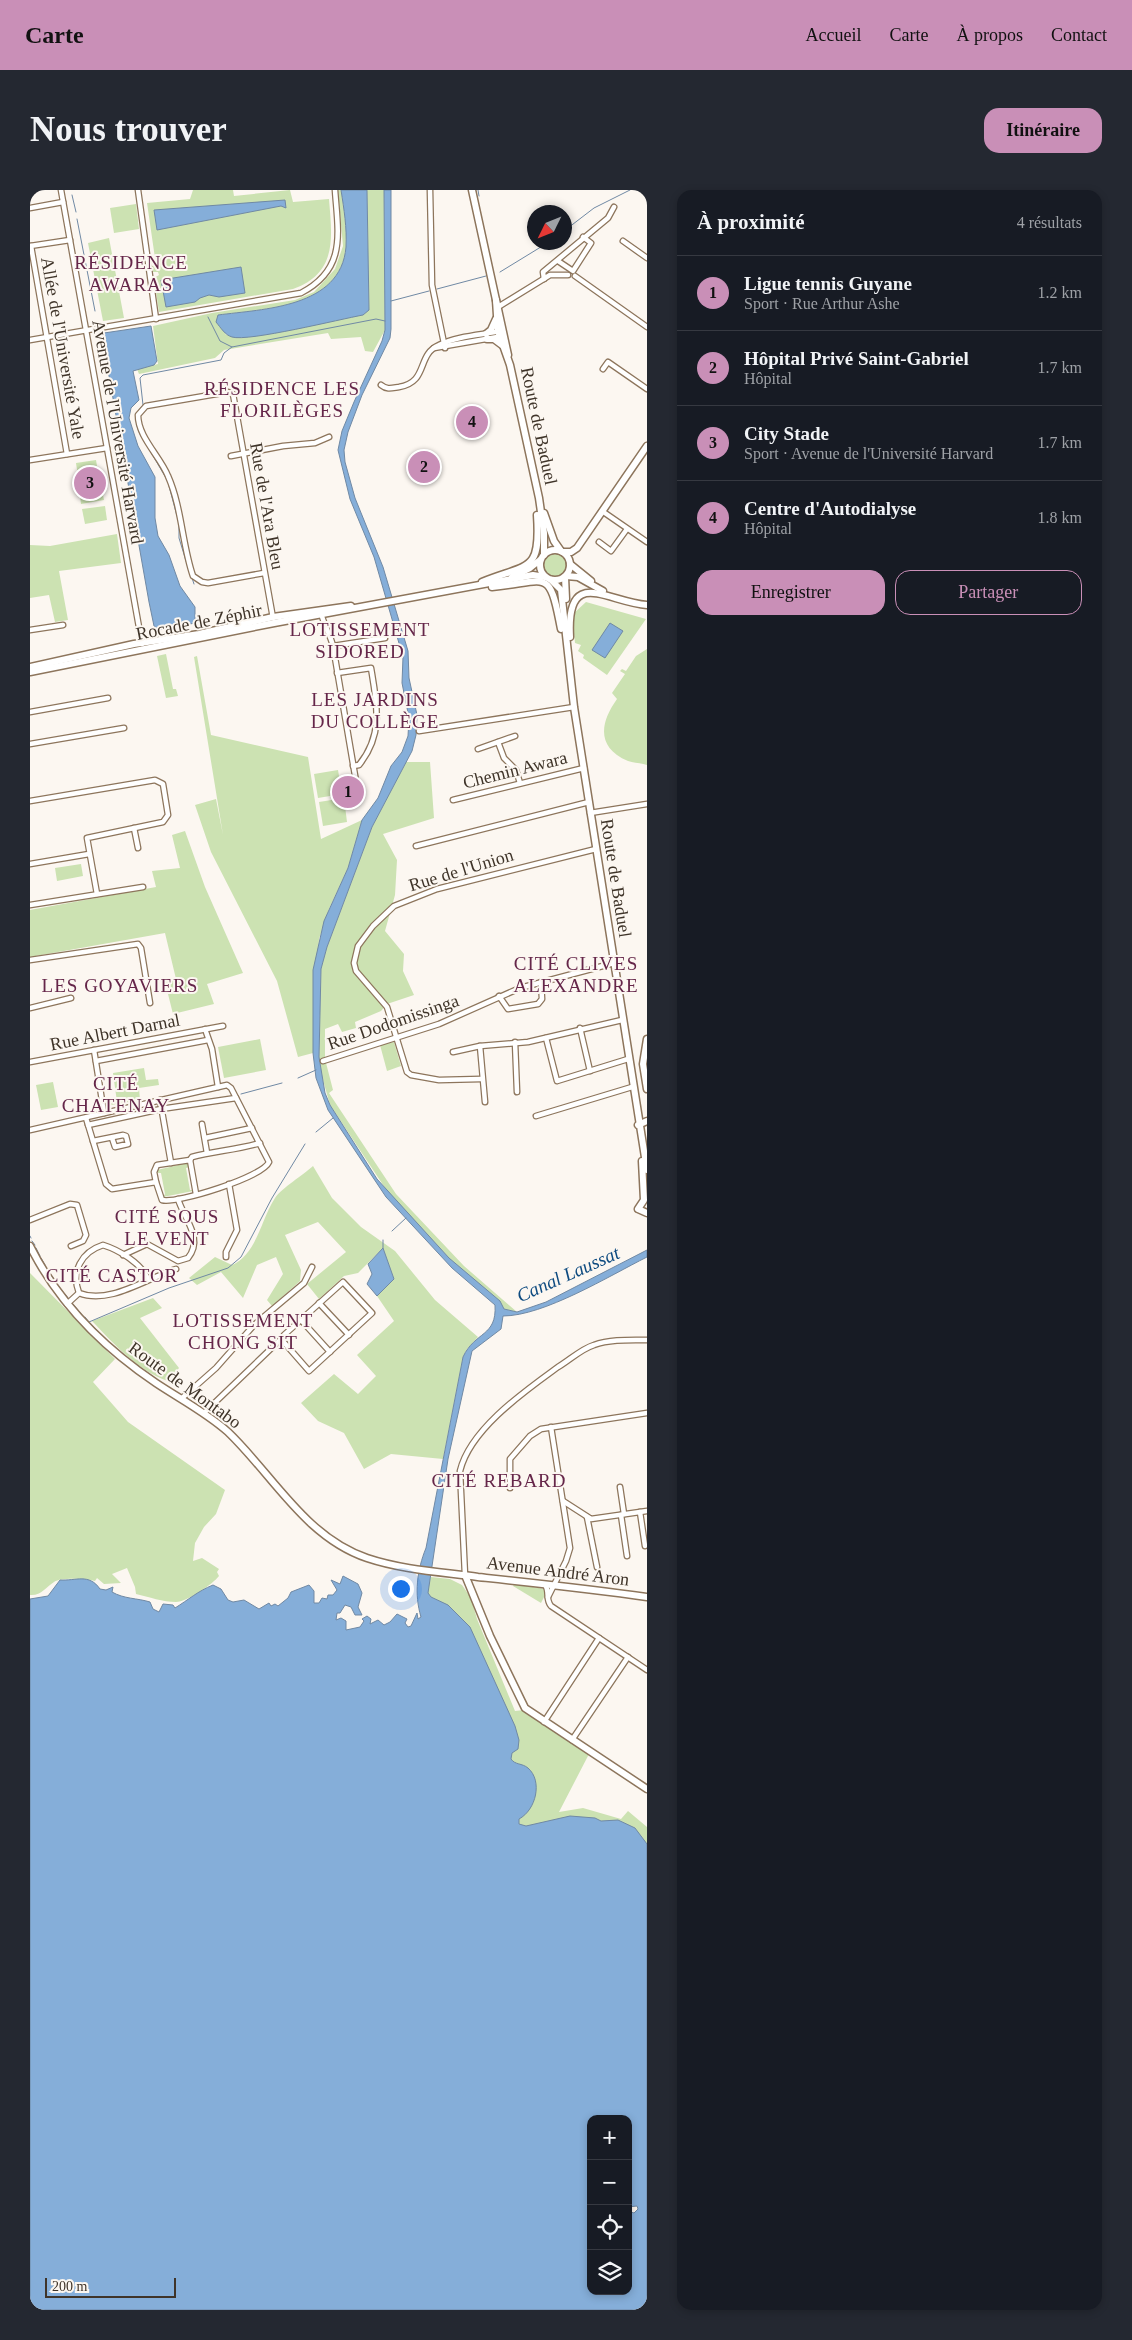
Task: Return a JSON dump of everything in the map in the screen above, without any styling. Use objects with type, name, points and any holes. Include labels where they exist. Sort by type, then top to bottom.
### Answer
[{"type":"main road","name":"Route de Baduel","points":[[472,190],[536,486],[550,532],[562,552]]},
{"type":"main road","name":"Route de Baduel","points":[[497,304],[496,315],[502,333],[502,346],[509,361]]},
{"type":"main road","points":[[496,315],[495,323],[487,336],[502,346]]},
{"type":"main road","points":[[647,446],[574,551],[562,552],[552,550],[542,557],[540,568],[548,578],[578,577],[599,590],[647,604]]},
{"type":"main road","points":[[469,588],[504,575],[533,559],[539,540],[536,486]]},
{"type":"main road","name":"Route de Baduel","points":[[539,498],[545,548],[542,557]]},
{"type":"main road","points":[[565,577],[570,563],[591,527]]},
{"type":"main road","points":[[562,552],[578,572],[614,594]]},
{"type":"main road","name":"Rocade de Zéphir","points":[[500,582],[530,568],[542,557]]},
{"type":"main road","name":"Rocade de Zéphir","points":[[30,672],[142,646],[273,620],[375,605],[532,575],[548,578]]},
{"type":"main road","name":"Route de Baduel","points":[[565,577],[570,670]]},
{"type":"main road","name":"Route de Baduel","points":[[548,578],[561,590],[574,707],[638,1126],[647,1170]]},
{"type":"main road","points":[[469,588],[494,587],[535,580],[540,580],[550,586],[570,670]]},
{"type":"main road","points":[[570,670],[570,611],[578,597],[596,592],[647,604]]},
{"type":"main road","name":"Rocade de Zéphir","points":[[30,667],[142,646]]},
{"type":"main road","points":[[646,1084],[643,1064],[647,1039]]},
{"type":"main road","points":[[638,1126],[647,1121]]},
{"type":"main road","name":"Route de Baduel","points":[[642,1150],[647,1195]]},
{"type":"main road","points":[[642,1161],[644,1200],[638,1209],[647,1213]]},
{"type":"main road","name":"Route de Montabo","points":[[30,1246],[48,1280],[67,1304],[113,1351],[204,1413],[227,1431],[300,1514],[315,1528],[364,1557],[416,1570],[465,1575]]},
{"type":"main road","points":[[465,1575],[518,1698],[525,1708],[647,1789]]},
{"type":"main road","name":"Avenue André Aron","points":[[465,1575],[647,1597]]},
{"type":"street","name":"Avenue de l'Université Harvard","points":[[61,190],[142,646]]},
{"type":"street","points":[[138,190],[156,319]]},
{"type":"street","points":[[30,340],[287,297],[312,287],[329,270],[338,245],[334,190]]},
{"type":"street","points":[[430,190],[432,285],[445,345]]},
{"type":"street","points":[[30,208],[63,202]]},
{"type":"street","points":[[544,279],[543,272],[608,218],[614,207]]},
{"type":"street","points":[[558,261],[573,271],[591,243],[583,237]]},
{"type":"street","points":[[31,246],[70,240]]},
{"type":"street","points":[[623,241],[647,258]]},
{"type":"street","name":"Allée de l'Université Yale","points":[[31,246],[67,454]]},
{"type":"street","points":[[497,304],[550,275],[568,275]]},
{"type":"street","points":[[575,276],[647,327]]},
{"type":"street","points":[[381,385],[388,389],[412,383],[418,377],[428,353],[433,348],[502,333]]},
{"type":"street","points":[[603,369],[608,362],[647,390]]},
{"type":"street","name":"Rue de l'Ara Bleu","points":[[264,573],[208,583],[202,582],[193,576],[180,511],[169,477],[140,427],[138,420],[141,410],[152,404],[228,392],[233,394],[273,620]]},
{"type":"street","points":[[230,456],[315,443],[329,436]]},
{"type":"street","points":[[30,460],[107,448]]},
{"type":"street","points":[[602,511],[647,542]]},
{"type":"street","points":[[599,542],[611,551],[627,529]]},
{"type":"street","points":[[321,614],[329,631],[357,787]]},
{"type":"street","points":[[30,630],[63,625]]},
{"type":"street","points":[[332,646],[385,638]]},
{"type":"street","points":[[337,673],[371,668],[378,727],[366,757],[359,765],[353,766]]},
{"type":"street","points":[[30,712],[108,698]]},
{"type":"street","points":[[419,731],[574,707]]},
{"type":"street","points":[[30,744],[124,728]]},
{"type":"street","points":[[478,749],[515,736]]},
{"type":"street","points":[[498,742],[504,758],[516,770],[520,782]]},
{"type":"street","name":"Chemin Awara","points":[[453,800],[520,782],[584,768]]},
{"type":"street","points":[[30,801],[155,780],[163,784],[168,815],[163,822],[90,836],[87,840],[97,894]]},
{"type":"street","points":[[416,846],[589,802]]},
{"type":"street","points":[[590,813],[647,804]]},
{"type":"street","points":[[134,828],[138,848]]},
{"type":"street","name":"Rue de l'Union","points":[[481,1079],[439,1080],[411,1075],[408,1072],[387,1007],[356,970],[354,963],[358,946],[394,906],[436,889],[596,849]]},
{"type":"street","points":[[30,864],[89,854]]},
{"type":"street","points":[[30,906],[143,887]]},
{"type":"street","points":[[30,960],[138,944],[141,948],[150,1003]]},
{"type":"street","name":"Rue Dodomissinga","points":[[324,1061],[439,1024],[499,996],[540,982],[614,963]]},
{"type":"street","points":[[499,996],[508,1009],[536,1004],[542,999],[540,982]]},
{"type":"street","points":[[30,1008],[71,998]]},
{"type":"street","points":[[453,1052],[480,1046],[546,1038],[580,1028],[622,1020]]},
{"type":"street","name":"Rue Albert Darnal","points":[[30,1062],[223,1026]]},
{"type":"street","points":[[580,1028],[590,1071]]},
{"type":"street","name":"Rue Albert Darnal","points":[[205,1029],[212,1049],[218,1087]]},
{"type":"street","points":[[546,1038],[557,1081],[628,1059]]},
{"type":"street","name":"Rue Albert Darnal","points":[[104,1113],[96,1061],[208,1040]]},
{"type":"street","points":[[515,1042],[516,1092]]},
{"type":"street","points":[[480,1046],[481,1079],[485,1102]]},
{"type":"street","points":[[94,1050],[96,1061]]},
{"type":"street","points":[[30,1130],[227,1085],[260,1143],[269,1162],[267,1167],[228,1184],[178,1199],[162,1200],[154,1172],[156,1167],[190,1160],[192,1157],[207,1153],[238,1150],[260,1143]]},
{"type":"street","points":[[536,1116],[632,1087]]},
{"type":"street","points":[[88,1124],[236,1098]]},
{"type":"street","points":[[160,1100],[171,1163]]},
{"type":"street","points":[[86,1118],[108,1188],[156,1182]]},
{"type":"street","points":[[202,1124],[207,1153]]},
{"type":"street","points":[[204,1138],[252,1128]]},
{"type":"street","points":[[93,1141],[112,1138]]},
{"type":"street","points":[[190,1160],[196,1194]]},
{"type":"street","points":[[226,1257],[226,1252],[237,1230],[228,1184]]},
{"type":"street","points":[[122,1255],[147,1244],[178,1262],[188,1258],[194,1249],[193,1228],[178,1199]]},
{"type":"street","points":[[30,1220],[75,1204],[79,1209],[86,1235],[83,1241],[71,1246]]},
{"type":"street","points":[[79,1294],[74,1276],[78,1267],[93,1251],[103,1246],[122,1255],[140,1267],[148,1279]]},
{"type":"street","points":[[181,1399],[216,1368],[254,1325],[304,1282],[312,1267]]},
{"type":"street","points":[[79,1294],[90,1298],[106,1297],[176,1269]]},
{"type":"street","points":[[204,1413],[282,1337],[300,1320],[343,1282],[372,1313],[310,1371],[282,1337]]},
{"type":"street","points":[[67,1304],[79,1294]]},
{"type":"street","points":[[319,1303],[348,1335]]},
{"type":"street","points":[[300,1320],[330,1352]]},
{"type":"street","points":[[465,1575],[460,1471],[480,1435],[497,1416],[523,1393],[586,1348],[602,1342],[647,1340]]},
{"type":"street","points":[[510,1488],[509,1463],[512,1455],[536,1432],[552,1427],[647,1414]]},
{"type":"street","points":[[548,1597],[566,1561],[570,1548],[552,1427]]},
{"type":"street","points":[[620,1487],[627,1556]]},
{"type":"street","points":[[564,1500],[587,1517],[594,1519],[647,1511]]},
{"type":"street","points":[[640,1512],[645,1546]]},
{"type":"street","points":[[587,1517],[597,1568]]},
{"type":"street","points":[[545,1584],[551,1606],[647,1670]]},
{"type":"street","points":[[544,1722],[599,1638]]},
{"type":"street","points":[[572,1740],[628,1657]]},
{"type":"green space","points":[[193,190],[233,190],[234,196],[290,190],[293,202],[329,199],[331,240],[325,264],[318,274],[308,282],[293,289],[159,312],[154,278],[159,275],[158,272],[153,272],[152,266],[156,265],[147,203],[190,199]]},
{"type":"green space","points":[[338,190],[341,190],[343,204],[346,247],[341,267],[330,283],[315,294],[297,302],[277,307],[218,315],[226,335],[363,315],[369,309],[367,190],[384,190],[385,330],[373,352],[365,351],[361,337],[331,339],[328,333],[224,350],[215,358],[139,374],[137,369],[158,364],[153,326],[212,313],[295,300],[314,292],[335,269],[343,246]]},
{"type":"green space","points":[[136,204],[139,229],[114,233],[110,208]]},
{"type":"green space","points":[[109,238],[124,318],[103,321],[88,243]]},
{"type":"green space","points":[[96,460],[98,472],[78,476],[76,463]]},
{"type":"green space","points":[[101,485],[104,500],[81,504],[79,489]]},
{"type":"green space","points":[[105,506],[107,520],[85,524],[82,509]]},
{"type":"green space","points":[[117,534],[121,563],[59,571],[68,620],[55,622],[49,595],[30,598],[30,545],[50,546]]},
{"type":"green space","points":[[556,554],[564,558],[568,566],[564,574],[556,578],[548,574],[544,566],[548,558]]},
{"type":"green space","points":[[586,602],[646,619],[607,675],[583,658],[584,655],[578,651],[581,645],[575,643],[572,615]]},
{"type":"green space","points":[[647,649],[647,765],[628,761],[618,755],[610,749],[604,734],[607,717],[617,699],[612,693],[625,674],[620,671],[622,669],[626,671],[636,656]]},
{"type":"green space","points":[[166,654],[173,689],[176,689],[178,696],[166,698],[157,656]]},
{"type":"green space","points":[[197,656],[211,735],[308,757],[321,839],[362,820],[348,868],[329,909],[319,939],[313,1053],[298,1057],[277,981],[211,852],[195,805],[216,799],[223,835],[194,657]]},
{"type":"green space","points":[[406,762],[430,762],[434,818],[383,834],[397,860],[395,895],[385,931],[404,954],[403,971],[414,995],[387,1004],[381,1011],[355,1022],[356,1028],[342,1032],[338,1024],[325,1029],[325,1059],[333,1090],[329,1093],[396,1194],[464,1266],[517,1312],[504,1309],[449,1258],[389,1194],[330,1105],[321,1073],[319,1057],[321,969],[327,947],[372,827]]},
{"type":"green space","points":[[338,770],[342,794],[318,798],[314,774]]},
{"type":"green space","points":[[344,798],[347,822],[323,826],[319,802]]},
{"type":"green space","points":[[185,831],[205,887],[243,973],[207,984],[214,1004],[173,1014],[165,982],[176,979],[165,933],[30,957],[30,910],[156,887],[152,871],[180,868],[172,835]]},
{"type":"green space","points":[[81,864],[83,876],[57,881],[55,868]]},
{"type":"green space","points":[[260,1039],[266,1070],[224,1078],[218,1047]]},
{"type":"green space","points":[[394,1042],[401,1066],[387,1071],[380,1045]]},
{"type":"green space","points":[[144,1068],[146,1080],[158,1079],[159,1085],[139,1088],[140,1100],[111,1105],[111,1109],[108,1109],[106,1104],[117,1102],[113,1073]]},
{"type":"green space","points":[[53,1082],[58,1107],[41,1110],[36,1085]]},
{"type":"green space","points":[[187,1163],[189,1167],[186,1168],[190,1190],[194,1190],[163,1197],[165,1194],[161,1173],[158,1173],[157,1170]]},
{"type":"green space","points":[[313,1166],[332,1198],[361,1227],[395,1251],[435,1300],[478,1337],[467,1349],[463,1357],[443,1459],[391,1454],[364,1469],[344,1433],[318,1421],[301,1403],[334,1374],[358,1394],[376,1376],[357,1355],[394,1321],[377,1296],[394,1279],[383,1248],[358,1273],[344,1276],[319,1299],[307,1284],[346,1252],[318,1222],[285,1235],[301,1270],[300,1281],[272,1306],[267,1300],[283,1274],[276,1257],[257,1265],[243,1298],[221,1272],[197,1285],[189,1278],[215,1257],[232,1265],[240,1260],[253,1245],[270,1206],[278,1194]]},
{"type":"green space","points":[[30,1273],[115,1359],[93,1382],[128,1422],[225,1490],[216,1514],[204,1527],[195,1543],[193,1561],[202,1558],[219,1569],[217,1572],[219,1576],[206,1588],[187,1599],[171,1602],[136,1594],[127,1568],[112,1574],[121,1583],[104,1584],[97,1578],[95,1581],[63,1579],[54,1582],[40,1593],[30,1595]]},
{"type":"green space","points":[[153,1298],[162,1308],[140,1318],[179,1368],[168,1381],[137,1364],[92,1321]]},
{"type":"green space","points":[[431,1577],[450,1579],[462,1585],[471,1598],[477,1619],[515,1711],[524,1710],[589,1754],[559,1812],[583,1808],[621,1819],[628,1811],[647,1827],[647,1891],[529,1870],[426,1590]]},
{"type":"green space","points":[[514,1584],[545,1589],[545,1595],[541,1603],[513,1586]]},
{"type":"water","points":[[341,190],[367,190],[369,310],[363,315],[275,333],[241,338],[227,335],[216,322],[218,315],[277,307],[297,302],[315,294],[330,283],[341,267],[346,247],[346,226]]},
{"type":"water","points":[[384,190],[391,190],[390,338],[362,395],[348,432],[344,450],[345,462],[355,498],[383,567],[408,651],[409,678],[417,715],[416,735],[412,751],[372,827],[327,947],[321,969],[319,1057],[325,1093],[330,1105],[377,1179],[449,1258],[500,1301],[504,1309],[517,1312],[546,1302],[647,1250],[647,1257],[576,1294],[537,1309],[503,1316],[501,1329],[472,1351],[448,1459],[428,1593],[431,1597],[448,1605],[470,1627],[515,1726],[519,1740],[518,1749],[512,1753],[511,1759],[528,1768],[533,1774],[536,1787],[536,1795],[530,1809],[519,1819],[519,1824],[526,1826],[570,1816],[595,1818],[601,1821],[618,1820],[635,1828],[647,1844],[647,2310],[30,2310],[30,1599],[48,1596],[60,1580],[87,1579],[96,1584],[100,1589],[106,1590],[113,1587],[112,1592],[150,1602],[153,1609],[159,1612],[163,1604],[173,1605],[175,1608],[213,1585],[221,1589],[228,1600],[233,1602],[244,1600],[259,1609],[269,1603],[271,1606],[275,1604],[278,1606],[288,1598],[291,1592],[309,1585],[314,1591],[314,1603],[319,1603],[322,1598],[327,1599],[328,1595],[333,1595],[337,1590],[331,1580],[340,1584],[343,1576],[358,1584],[362,1593],[358,1607],[362,1615],[355,1615],[351,1607],[345,1605],[340,1613],[337,1613],[336,1620],[341,1618],[346,1621],[346,1630],[360,1627],[364,1621],[362,1619],[367,1616],[371,1619],[370,1624],[378,1620],[384,1625],[390,1622],[397,1614],[407,1619],[405,1623],[408,1627],[411,1626],[417,1613],[418,1619],[421,1617],[417,1591],[420,1565],[426,1548],[463,1357],[473,1342],[489,1329],[495,1315],[495,1305],[452,1268],[386,1197],[328,1110],[316,1078],[313,1053],[313,970],[324,921],[348,868],[362,820],[378,798],[391,766],[402,752],[408,736],[409,718],[402,683],[403,657],[374,557],[350,499],[338,450],[342,431],[382,341],[385,330]]},
{"type":"water","points":[[285,200],[286,208],[281,206],[157,230],[154,210]]},
{"type":"water","points":[[241,267],[245,293],[219,297],[209,295],[195,302],[166,307],[161,280]]},
{"type":"water","points":[[151,326],[157,361],[154,365],[133,371],[139,400],[131,408],[129,418],[138,446],[155,477],[155,518],[158,536],[169,555],[180,586],[195,607],[195,623],[159,630],[154,626],[149,602],[102,336],[104,333]]},
{"type":"water","points":[[610,623],[623,631],[605,658],[592,650]]},
{"type":"water","points":[[383,1248],[394,1279],[377,1296],[367,1284],[372,1274],[368,1264]]},
{"type":"waterway","points":[[478,190],[479,196]]},
{"type":"waterway","points":[[572,225],[594,208],[630,190]]},
{"type":"waterway","points":[[72,195],[76,212]]},
{"type":"waterway","points":[[77,219],[95,311]]},
{"type":"waterway","points":[[500,272],[536,250]]},
{"type":"waterway","points":[[437,289],[486,276]]},
{"type":"waterway","points":[[391,301],[429,291]]},
{"type":"waterway","points":[[208,317],[220,341],[232,347],[376,319],[385,321]]},
{"type":"waterway","points":[[146,444],[140,434],[136,419],[143,405],[140,378],[143,375],[221,360],[224,353],[232,347]]},
{"type":"waterway","points":[[149,449],[166,478]]},
{"type":"waterway","points":[[169,486],[177,516]]},
{"type":"waterway","points":[[179,525],[179,538],[190,574]]},
{"type":"waterway","points":[[192,578],[194,584]]},
{"type":"waterway","points":[[298,1078],[316,1070]]},
{"type":"waterway","points":[[241,1094],[282,1083]]},
{"type":"waterway","points":[[316,1132],[333,1118]]},
{"type":"waterway","points":[[85,1317],[89,1322],[169,1288],[228,1268],[241,1257],[272,1198],[305,1144]]},
{"type":"waterway","points":[[392,1231],[406,1218]]},
{"type":"waterway","points":[[383,1240],[383,1248]]},
{"type":"waterway","points":[[32,1241],[35,1245]]},
{"type":"waterway","points":[[36,1248],[40,1256]]},
{"type":"waterway","points":[[41,1258],[45,1265]]},
{"type":"waterway","points":[[49,1272],[56,1282]]},
{"type":"waterway","points":[[57,1284],[63,1292]]},
{"type":"waterway","points":[[65,1294],[68,1298]]},
{"type":"waterway","points":[[73,1304],[83,1316]]},
{"type":"waterway","points":[[90,1323],[110,1343]]},
{"type":"waterway","points":[[118,1351],[153,1377]]},
{"type":"place","name":"Centre d'Autodialyse","points":[[472,422]]},
{"type":"place","name":"Hôpital Privé Saint-Gabriel","points":[[424,467]]},
{"type":"place","name":"City Stade","points":[[90,483]]},
{"type":"place","name":"Ligue tennis Guyane","points":[[348,792]]},
{"type":"district","name":"RÉSIDENCE AWARAS","points":[[131,273]]},
{"type":"district","name":"RÉSIDENCE LES FLORILÈGES","points":[[282,399]]},
{"type":"district","name":"LOTISSEMENT SIDORED","points":[[360,640]]},
{"type":"district","name":"LES JARDINS DU COLLÈGE","points":[[375,710]]},
{"type":"district","name":"CITÉ CLIVES ALEXANDRE","points":[[576,974]]},
{"type":"district","name":"LES GOYAVIERS","points":[[120,985]]},
{"type":"district","name":"CITÉ CHATENAY","points":[[116,1094]]},
{"type":"district","name":"CITÉ SOUS LE VENT","points":[[167,1227]]},
{"type":"district","name":"CITÉ CASTOR","points":[[112,1275]]},
{"type":"district","name":"LOTISSEMENT CHONG SIT","points":[[243,1331]]},
{"type":"district","name":"CITÉ REBARD","points":[[499,1480]]},
{"type":"water label","name":"Canal Laussat","points":[[568,1274]]}]
